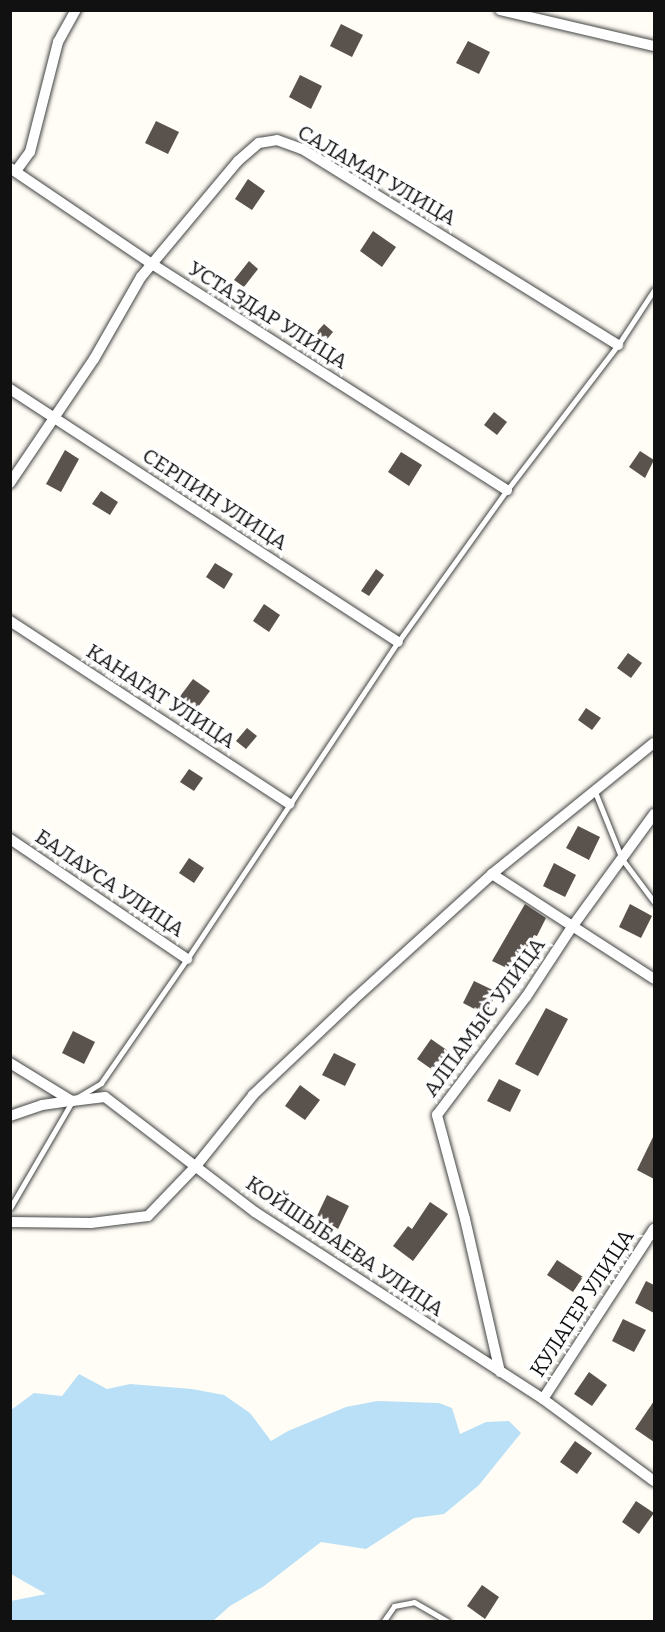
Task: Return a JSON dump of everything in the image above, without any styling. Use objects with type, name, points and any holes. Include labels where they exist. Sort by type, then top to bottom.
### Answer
[{"type":"street","points":[[13,170],[30,152],[58,42],[76,10]]},
{"type":"street","points":[[500,10],[654,46]]},
{"type":"street","name":"САЛАМАТ УЛИЦА","points":[[10,483],[56,418],[141,277],[237,161],[259,143],[277,140],[302,149],[618,345]]},
{"type":"street","name":"УСТАЗДАР УЛИЦА","points":[[13,170],[152,264],[507,490]]},
{"type":"street","name":"СЕРПИН УЛИЦА","points":[[10,389],[398,642]]},
{"type":"street","name":"КАНАГАТ УЛИЦА","points":[[10,621],[290,804]]},
{"type":"street","points":[[10,1222],[91,1223],[148,1216],[195,1166],[254,1095],[352,1001],[492,874],[654,743]]},
{"type":"street","name":"АЛПАМЫС УЛИЦА","points":[[500,1372],[465,1219],[437,1115],[525,997],[572,927],[654,814]]},
{"type":"street","name":"БАЛАУСА УЛИЦА","points":[[10,839],[187,959]]},
{"type":"street","points":[[492,874],[654,980]]},
{"type":"street","points":[[10,1063],[72,1101]]},
{"type":"street","name":"КОЙШЫБАЕВА УЛИЦА","points":[[10,1116],[42,1105],[105,1097],[255,1212],[543,1399],[654,1481]]},
{"type":"street","name":"КУЛАГЕР УЛИЦА","points":[[543,1399],[654,1229]]},
{"type":"lane","points":[[10,1208],[72,1101],[101,1083],[187,959],[398,642],[507,490],[618,345],[654,290]]},
{"type":"lane","points":[[594,791],[622,859],[654,902]]},
{"type":"lane","points":[[382,1622],[394,1606],[414,1602],[448,1622]]},
{"type":"water","points":[[79,1374],[107,1389],[130,1384],[192,1389],[224,1395],[250,1413],[271,1441],[288,1431],[346,1407],[377,1401],[439,1403],[452,1408],[460,1434],[486,1422],[509,1421],[521,1433],[479,1485],[444,1514],[414,1518],[366,1549],[321,1542],[264,1586],[230,1606],[213,1621],[11,1621],[11,1601],[46,1594],[11,1574],[11,1410],[34,1393],[62,1396]]},
{"type":"building","points":[[341,24],[363,35],[352,57],[330,46]]},
{"type":"building","points":[[468,41],[490,52],[479,74],[456,63]]},
{"type":"building","points":[[300,75],[322,86],[311,109],[289,97]]},
{"type":"building","points":[[156,121],[179,132],[168,154],[145,143]]},
{"type":"building","points":[[248,179],[265,191],[252,210],[235,199]]},
{"type":"building","points":[[373,231],[396,247],[382,267],[360,251]]},
{"type":"building","points":[[249,261],[258,269],[244,287],[234,280]]},
{"type":"building","points":[[324,324],[333,332],[323,344],[314,335]]},
{"type":"building","points":[[494,412],[507,422],[497,435],[484,425]]},
{"type":"building","points":[[65,450],[79,459],[61,492],[46,484]]},
{"type":"building","points":[[640,451],[654,460],[645,478],[629,467]]},
{"type":"building","points":[[401,452],[422,465],[409,486],[388,472]]},
{"type":"building","points":[[101,491],[118,502],[110,515],[92,504]]},
{"type":"building","points":[[215,563],[233,574],[224,589],[206,577]]},
{"type":"building","points":[[376,569],[384,575],[369,596],[361,591]]},
{"type":"building","points":[[264,604],[280,615],[269,632],[253,621]]},
{"type":"building","points":[[628,653],[642,663],[631,678],[617,668]]},
{"type":"building","points":[[193,679],[210,691],[195,711],[178,699]]},
{"type":"building","points":[[586,708],[601,718],[592,730],[578,720]]},
{"type":"building","points":[[247,728],[257,736],[246,749],[236,741]]},
{"type":"building","points":[[189,769],[203,778],[194,791],[180,782]]},
{"type":"building","points":[[578,826],[600,837],[589,860],[566,848]]},
{"type":"building","points":[[189,858],[204,868],[194,883],[179,873]]},
{"type":"building","points":[[554,863],[576,875],[565,897],[543,886]]},
{"type":"building","points":[[525,904],[546,918],[537,936],[534,935],[515,972],[492,961]]},
{"type":"building","points":[[630,904],[652,916],[641,938],[619,927]]},
{"type":"building","points":[[474,981],[497,992],[486,1015],[463,1003]]},
{"type":"building","points":[[546,1008],[568,1019],[538,1076],[515,1064]]},
{"type":"building","points":[[73,1031],[95,1042],[84,1064],[62,1053]]},
{"type":"building","points":[[431,1039],[451,1053],[437,1073],[417,1059]]},
{"type":"building","points":[[334,1053],[356,1064],[345,1086],[322,1075]]},
{"type":"building","points":[[499,1079],[521,1090],[510,1112],[487,1101]]},
{"type":"building","points":[[300,1085],[320,1100],[305,1120],[285,1106]]},
{"type":"building","points":[[654,1135],[654,1179],[637,1170]]},
{"type":"building","points":[[327,1195],[349,1206],[338,1229],[316,1218]]},
{"type":"building","points":[[430,1202],[448,1214],[413,1261],[393,1246],[408,1226],[412,1229]]},
{"type":"building","points":[[557,1260],[583,1277],[573,1292],[547,1275]]},
{"type":"building","points":[[646,1281],[654,1285],[654,1313],[635,1303]]},
{"type":"building","points":[[623,1319],[646,1330],[634,1352],[612,1341]]},
{"type":"building","points":[[589,1372],[607,1385],[592,1406],[574,1394]]},
{"type":"building","points":[[654,1401],[654,1442],[635,1429]]},
{"type":"building","points":[[575,1441],[592,1453],[577,1474],[560,1462]]},
{"type":"building","points":[[636,1501],[654,1513],[639,1534],[622,1522]]},
{"type":"building","points":[[482,1585],[499,1597],[485,1619],[467,1606]]}]
